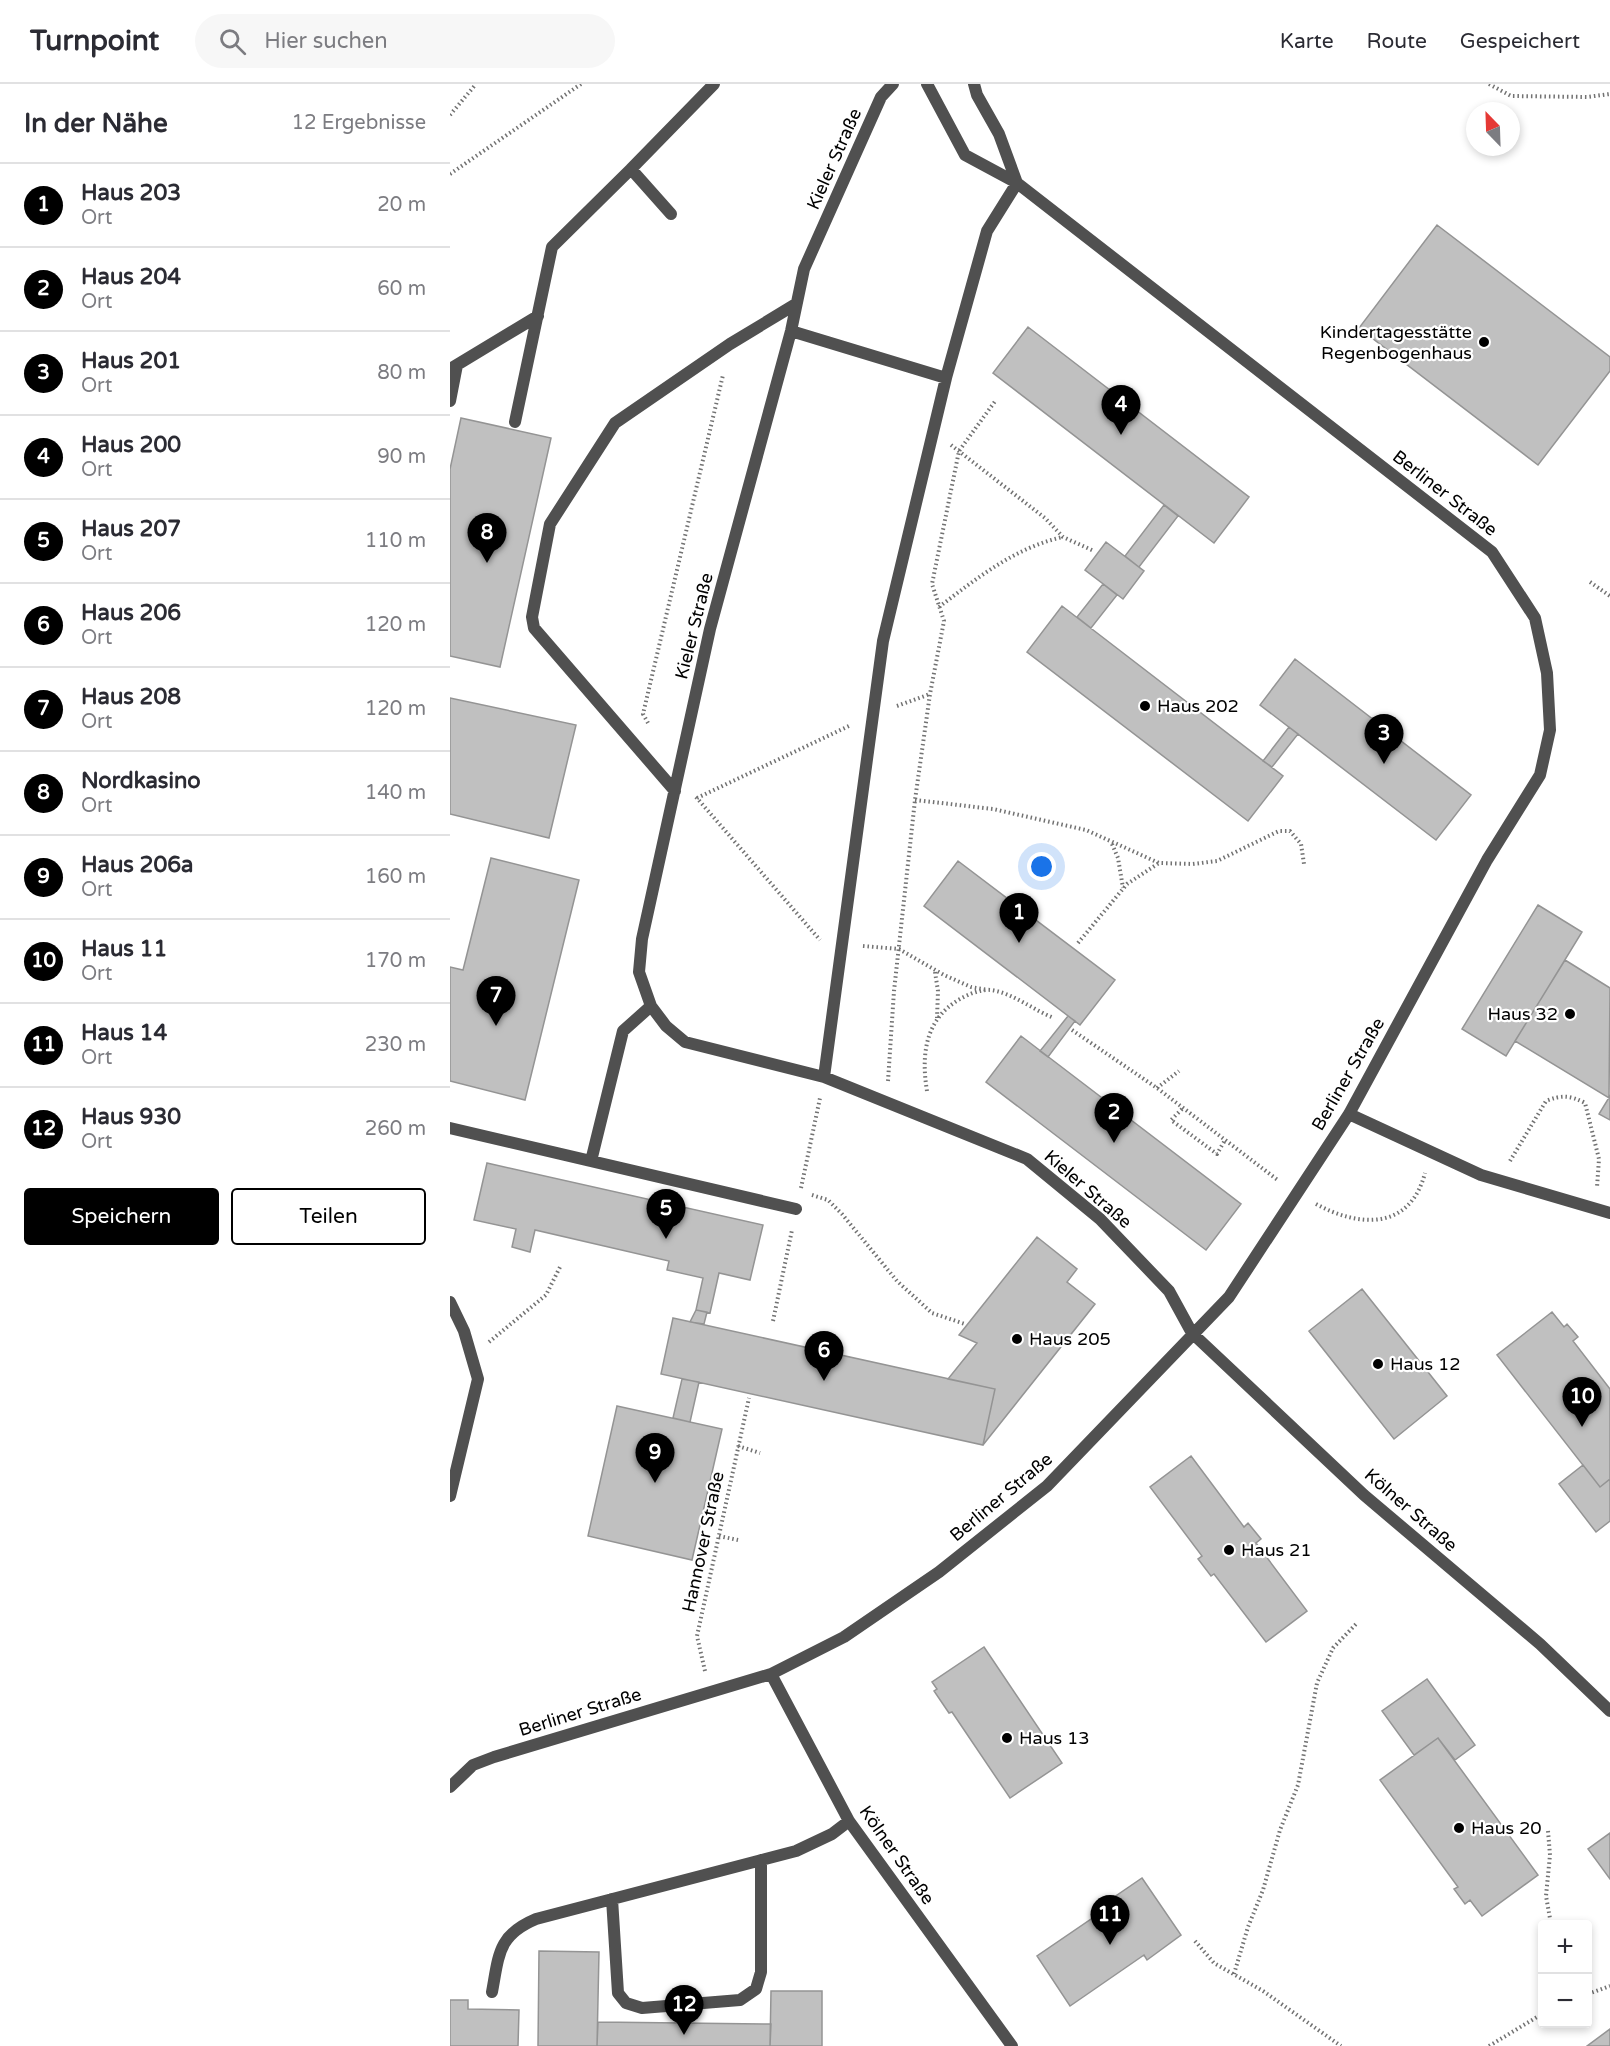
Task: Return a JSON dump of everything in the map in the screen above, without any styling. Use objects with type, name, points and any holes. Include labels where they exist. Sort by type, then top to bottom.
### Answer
[{"type":"lane","points":[[515,422],[552,247],[714,84]]},
{"type":"lane","name":"Kieler Straße","points":[[893,84],[881,97],[804,269],[791,332],[710,629],[642,939],[639,972],[651,1006],[666,1026],[686,1042],[824,1077],[1026,1159],[1100,1219],[1169,1291],[1192,1333]]},
{"type":"lane","name":"Berliner Straße","points":[[450,1787],[473,1765],[494,1757],[771,1674],[844,1637],[939,1572],[1047,1486],[1229,1297],[1349,1114],[1487,860],[1540,775],[1550,730],[1547,673],[1535,618],[1492,552],[1017,183],[965,155],[927,84]]},
{"type":"lane","points":[[824,1077],[883,641],[946,378],[987,231],[1017,183],[999,134],[977,95],[974,84]]},
{"type":"lane","points":[[631,169],[671,214]]},
{"type":"lane","points":[[675,791],[534,628],[532,617],[550,524],[615,423],[730,345],[796,304]]},
{"type":"lane","points":[[450,402],[453,367],[538,316]]},
{"type":"lane","points":[[791,332],[946,378]]},
{"type":"lane","points":[[591,1161],[623,1031],[651,1006]]},
{"type":"lane","points":[[1349,1114],[1498,1180],[1610,1213]]},
{"type":"lane","points":[[450,1128],[796,1209]]},
{"type":"lane","points":[[450,1302],[464,1331],[478,1379],[450,1496]]},
{"type":"lane","name":"Kölner Straße","points":[[1192,1333],[1364,1495],[1540,1644],[1610,1711]]},
{"type":"lane","name":"Kölner Straße","points":[[771,1674],[849,1821],[1012,2046]]},
{"type":"lane","points":[[492,1992],[500,1949],[507,1937],[520,1926],[536,1919],[761,1860],[814,1843],[832,1834],[849,1821]]},
{"type":"lane","points":[[612,1899],[618,1993],[626,2003],[642,2008],[740,2000],[756,1989],[760,1972],[761,1860]]},
{"type":"path","points":[[450,115],[476,84]]},
{"type":"path","points":[[450,174],[581,84]]},
{"type":"path","points":[[1489,84],[1511,96],[1587,97],[1610,94]]},
{"type":"path","points":[[885,1103],[915,800],[930,694],[944,621],[932,584],[959,451],[996,400]]},
{"type":"path","points":[[932,438],[943,440],[959,451],[1045,518],[1063,537],[1094,551]]},
{"type":"path","points":[[939,607],[1005,560],[1038,543],[1063,537]]},
{"type":"path","points":[[1590,582],[1610,596]]},
{"type":"path","points":[[697,798],[872,715],[930,694]]},
{"type":"path","points":[[915,800],[993,809],[1086,830],[1112,844],[1159,863],[1193,864],[1216,861],[1279,831],[1290,831],[1300,844],[1304,864]]},
{"type":"path","points":[[1112,844],[1118,858],[1123,889]]},
{"type":"path","points":[[1078,943],[1123,889],[1159,863]]},
{"type":"path","points":[[842,945],[899,950],[935,971],[971,987],[1000,992],[1054,1018]]},
{"type":"path","points":[[935,971],[939,991],[937,1019]]},
{"type":"path","points":[[927,1091],[923,1061],[927,1038],[937,1019],[957,1000],[988,990]]},
{"type":"path","points":[[1072,1030],[1157,1088],[1297,1194],[1324,1209],[1357,1220],[1390,1217],[1401,1212],[1413,1201],[1423,1181],[1432,1152]]},
{"type":"path","points":[[1157,1088],[1179,1071]]},
{"type":"path","points":[[1498,1180],[1546,1101],[1565,1095],[1585,1103],[1599,1159],[1599,1177],[1591,1208]]},
{"type":"path","points":[[1182,1109],[1171,1120],[1217,1154],[1225,1140]]},
{"type":"path","points":[[800,1193],[828,1200],[897,1281],[932,1313],[965,1324]]},
{"type":"path","points":[[471,1355],[511,1327],[546,1295],[560,1268]]},
{"type":"path","name":"Hannover Straße","points":[[710,1692],[696,1636],[749,1398]]},
{"type":"path","points":[[738,1446],[760,1453]]},
{"type":"path","points":[[719,1536],[738,1540]]},
{"type":"path","points":[[1234,1974],[1248,1927],[1263,1890],[1280,1830],[1298,1785],[1317,1683],[1333,1648],[1357,1623]]},
{"type":"path","points":[[1548,1831],[1550,1855],[1546,1896],[1550,1920]]},
{"type":"path","points":[[1195,1941],[1214,1963],[1263,1990],[1341,2046]]},
{"type":"path","points":[[1592,1992],[1610,1986]]},
{"type":"path","points":[[1489,2046],[1538,2016]]},
{"type":"building","name":"Kindertagesstätte Regenbogenhaus","points":[[1437,225],[1610,357],[1610,371],[1538,465],[1359,328]]},
{"type":"building","points":[[1028,327],[1249,497],[1214,543],[993,373]]},
{"type":"building","points":[[461,418],[551,438],[500,667],[450,656],[450,469]]},
{"type":"building","points":[[1164,505],[1178,516],[1139,567],[1125,556]]},
{"type":"building","points":[[1106,542],[1144,571],[1123,599],[1085,570]]},
{"type":"building","points":[[1103,584],[1117,595],[1091,628],[1077,617]]},
{"type":"building","name":"Haus 202","points":[[1062,606],[1283,776],[1248,821],[1027,652]]},
{"type":"building","points":[[1295,659],[1471,795],[1436,840],[1260,705]]},
{"type":"building","points":[[450,698],[576,725],[549,838],[450,814]]},
{"type":"building","points":[[1289,727],[1298,734],[1272,767],[1263,761]]},
{"type":"building","points":[[491,858],[579,880],[525,1100],[450,1081],[450,967],[463,970]]},
{"type":"building","points":[[958,861],[1115,980],[1080,1025],[924,906]]},
{"type":"building","points":[[1538,905],[1582,932],[1506,1056],[1462,1029]]},
{"type":"building","name":"Haus 32","points":[[1565,960],[1610,988],[1609,1098],[1515,1041]]},
{"type":"building","points":[[1068,1016],[1075,1021],[1048,1057],[1040,1051]]},
{"type":"building","points":[[1021,1036],[1241,1204],[1206,1250],[986,1082]]},
{"type":"building","points":[[1610,1096],[1610,1120],[1599,1114]]},
{"type":"building","points":[[487,1163],[763,1225],[750,1280],[719,1273],[710,1313],[696,1310],[703,1278],[667,1270],[669,1261],[535,1230],[530,1252],[512,1247],[516,1229],[474,1220]]},
{"type":"building","name":"Haus 205","points":[[1037,1237],[1077,1269],[1067,1282],[1095,1304],[983,1445],[995,1389],[948,1379],[977,1343],[959,1335]]},
{"type":"building","name":"Haus 12","points":[[1362,1289],[1447,1396],[1394,1439],[1309,1331]]},
{"type":"building","points":[[696,1310],[707,1312],[704,1324],[690,1322]]},
{"type":"building","points":[[1552,1312],[1564,1327],[1567,1324],[1578,1337],[1573,1341],[1610,1389],[1610,1479],[1600,1487],[1497,1355]]},
{"type":"building","points":[[673,1318],[995,1389],[983,1445],[661,1374]]},
{"type":"building","points":[[682,1379],[699,1382],[690,1422],[673,1418]]},
{"type":"building","points":[[617,1406],[722,1429],[692,1560],[588,1536]]},
{"type":"building","name":"Haus 21","points":[[1191,1456],[1244,1527],[1248,1523],[1261,1539],[1256,1543],[1307,1611],[1266,1642],[1214,1574],[1211,1576],[1198,1559],[1202,1556],[1150,1487]]},
{"type":"building","points":[[1583,1465],[1600,1487],[1610,1479],[1610,1521],[1596,1532],[1559,1484]]},
{"type":"building","name":"Haus 13","points":[[984,1647],[1062,1763],[1010,1798],[952,1712],[949,1713],[934,1691],[937,1689],[932,1682]]},
{"type":"building","points":[[1427,1679],[1475,1745],[1455,1760],[1438,1738],[1414,1755],[1382,1711]]},
{"type":"building","name":"Haus 20","points":[[1438,1738],[1538,1875],[1482,1916],[1470,1900],[1465,1904],[1454,1889],[1458,1887],[1380,1780]]},
{"type":"building","points":[[1610,1833],[1610,1879],[1588,1849]]},
{"type":"building","points":[[1142,1878],[1181,1935],[1147,1960],[1144,1955],[1070,2006],[1037,1956],[1110,1906],[1107,1902]]},
{"type":"building","points":[[539,1951],[599,1952],[597,2046],[538,2046]]},
{"type":"building","points":[[771,1991],[822,1991],[822,2046],[770,2046]]},
{"type":"building","points":[[450,2000],[468,2000],[468,2009],[519,2010],[518,2046],[450,2046]]},
{"type":"building","points":[[598,2022],[771,2024],[770,2046],[597,2046]]},
{"type":"building","points":[[1610,2029],[1610,2046],[1587,2046]]},
{"type":"place","name":"Kindertagesstätte Regenbogenhaus","points":[[1484,342]]},
{"type":"place","name":"Haus 200","points":[[1121,435]]},
{"type":"place","name":"Nordkasino","points":[[487,563]]},
{"type":"place","name":"Haus 202","points":[[1145,706]]},
{"type":"place","name":"Haus 201","points":[[1384,764]]},
{"type":"place","name":"Haus 203","points":[[1019,943]]},
{"type":"place","name":"Haus 32","points":[[1570,1014]]},
{"type":"place","name":"Haus 208","points":[[496,1026]]},
{"type":"place","name":"Haus 204","points":[[1114,1143]]},
{"type":"place","name":"Haus 207","points":[[666,1239]]},
{"type":"place","name":"Haus 205","points":[[1017,1339]]},
{"type":"place","name":"Haus 12","points":[[1378,1364]]},
{"type":"place","name":"Haus 206","points":[[824,1381]]},
{"type":"place","name":"Haus 11","points":[[1582,1427]]},
{"type":"place","name":"Haus 206a","points":[[655,1483]]},
{"type":"place","name":"Haus 21","points":[[1229,1550]]},
{"type":"place","name":"Haus 13","points":[[1007,1738]]},
{"type":"place","name":"Haus 20","points":[[1459,1828]]},
{"type":"place","name":"Haus 14","points":[[1110,1945]]},
{"type":"place","name":"Haus 930","points":[[684,2035]]}]
